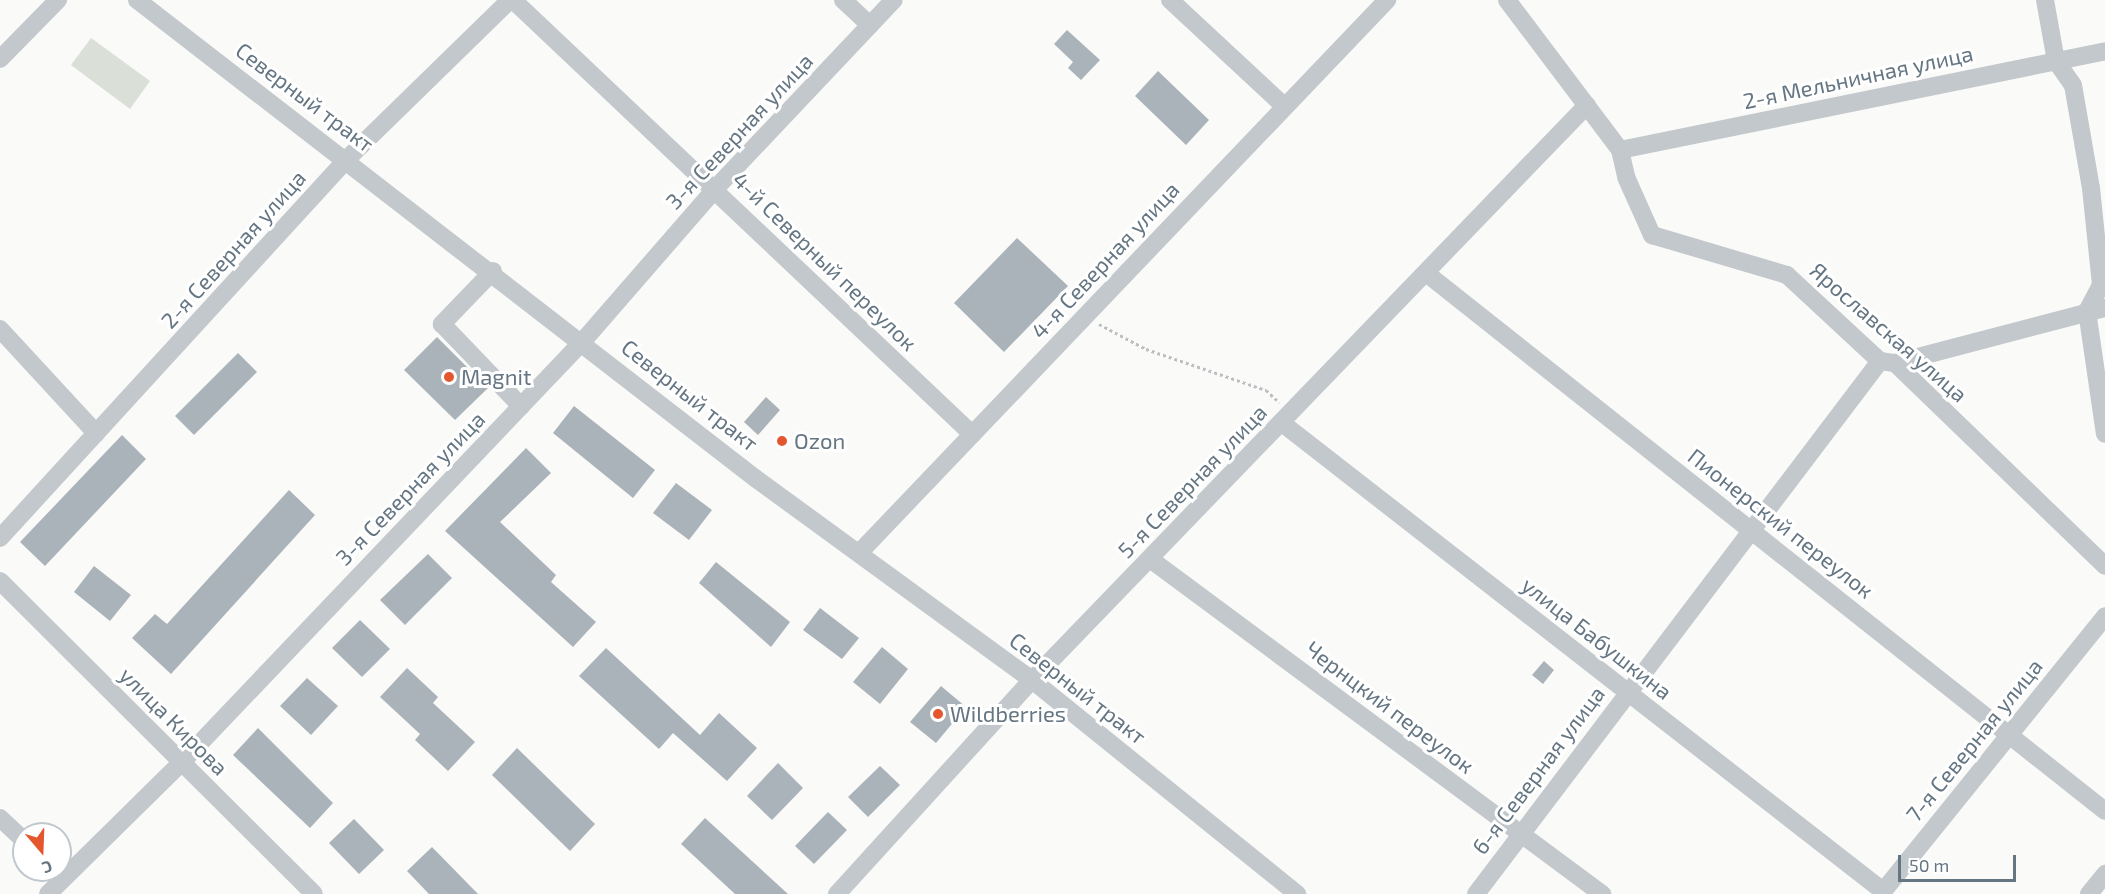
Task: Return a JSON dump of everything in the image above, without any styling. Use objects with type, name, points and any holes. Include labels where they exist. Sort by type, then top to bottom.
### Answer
[{"type":"street","points":[[0,59],[58,0]]},
{"type":"street","name":"Северный тракт","points":[[137,0],[493,271],[755,478],[1032,680],[1297,894]]},
{"type":"street","name":"2-я Северная улица","points":[[0,538],[347,159],[511,0]]},
{"type":"street","name":"4-й Северный переулок","points":[[511,0],[715,189],[972,434]]},
{"type":"street","points":[[843,0],[870,25]]},
{"type":"street","name":"3-я Северная улица","points":[[72,863],[182,762],[583,341],[715,189],[894,0]]},
{"type":"street","points":[[1170,0],[1283,105]]},
{"type":"street","name":"4-я Северная улица","points":[[859,553],[1085,317],[1283,105],[1387,0]]},
{"type":"street","name":"Ярославская улица","points":[[1507,0],[1620,150],[1626,177],[1652,235],[1787,275],[1887,362],[2105,566]]},
{"type":"street","points":[[2045,0],[2056,61],[2073,85],[2091,188],[2101,285],[2096,310],[2105,434]]},
{"type":"street","name":"2-я Мельничная улица","points":[[1620,150],[2105,51]]},
{"type":"street","name":"5-я Северная улица","points":[[837,894],[1032,680],[1587,105]]},
{"type":"street","points":[[493,271],[442,324],[521,406]]},
{"type":"street","name":"Пионерский переулок","points":[[1426,273],[2105,811]]},
{"type":"street","points":[[1887,362],[2096,310]]},
{"type":"street","points":[[0,329],[96,434]]},
{"type":"street","name":"6-я Северная улица","points":[[1476,894],[1626,691],[1887,362]]},
{"type":"street","name":"улица Бабушкина","points":[[1286,418],[1626,691],[1882,892]]},
{"type":"street","name":"Чернцкий переулок","points":[[1150,559],[1602,894]]},
{"type":"street","name":"улица Кирова","points":[[0,581],[182,762],[302,890]]},
{"type":"street","name":"7-я Северная улица","points":[[1882,892],[2105,616]]},
{"type":"street","points":[[0,818],[12,829]]},
{"type":"street","points":[[2089,894],[2105,874]]},
{"type":"path","points":[[1085,317],[1146,349],[1266,390],[1286,418]]},
{"type":"shaded area","points":[[91,38],[150,81],[130,109],[71,65]]},
{"type":"building","points":[[1067,30],[1100,60],[1081,80],[1068,68],[1073,62],[1054,44]]},
{"type":"building","points":[[1158,71],[1209,120],[1186,145],[1135,96]]},
{"type":"building","points":[[1017,238],[1068,286],[1004,352],[954,303]]},
{"type":"building","points":[[437,337],[488,388],[455,420],[404,370]]},
{"type":"building","points":[[238,353],[257,372],[194,435],[175,416]]},
{"type":"building","points":[[766,397],[780,410],[758,435],[744,422]]},
{"type":"building","points":[[574,406],[655,470],[633,498],[553,433]]},
{"type":"building","points":[[122,435],[146,459],[45,566],[20,542]]},
{"type":"building","points":[[526,448],[551,473],[500,522],[556,575],[551,582],[596,622],[573,647],[445,531]]},
{"type":"building","points":[[676,483],[712,510],[689,540],[653,513]]},
{"type":"building","points":[[289,490],[315,515],[171,674],[132,638],[155,614],[167,624]]},
{"type":"building","points":[[428,554],[452,578],[405,625],[380,600]]},
{"type":"building","points":[[716,562],[790,622],[771,647],[699,583]]},
{"type":"building","points":[[94,566],[131,595],[110,621],[74,592]]},
{"type":"building","points":[[820,608],[859,638],[842,659],[803,630]]},
{"type":"building","points":[[360,620],[390,649],[362,677],[332,648]]},
{"type":"building","points":[[882,647],[908,669],[880,704],[853,682]]},
{"type":"building","points":[[606,648],[700,735],[719,713],[757,748],[727,781],[673,733],[659,749],[579,676]]},
{"type":"building","points":[[1544,661],[1554,670],[1543,684],[1532,675]]},
{"type":"building","points":[[407,668],[438,697],[433,703],[475,742],[448,771],[415,740],[420,734],[380,697]]},
{"type":"building","points":[[307,678],[338,706],[311,735],[280,706]]},
{"type":"building","name":"Wildberries","points":[[941,686],[966,707],[936,743],[910,722]]},
{"type":"building","points":[[258,728],[333,803],[310,828],[233,755]]},
{"type":"building","points":[[517,748],[595,824],[570,851],[492,775]]},
{"type":"building","points":[[778,763],[803,788],[772,820],[747,796]]},
{"type":"building","points":[[880,766],[900,785],[868,817],[848,797]]},
{"type":"building","points":[[828,812],[847,830],[814,864],[795,846]]},
{"type":"building","points":[[705,818],[788,894],[735,894],[681,844]]},
{"type":"building","points":[[354,819],[384,850],[359,874],[329,843]]},
{"type":"building","points":[[432,847],[478,894],[429,894],[407,871]]},
{"type":"place","name":"Magnit","points":[[449,377]]},
{"type":"place","name":"Ozon","points":[[782,441]]},
{"type":"place","name":"Wildberries","points":[[938,714]]}]
